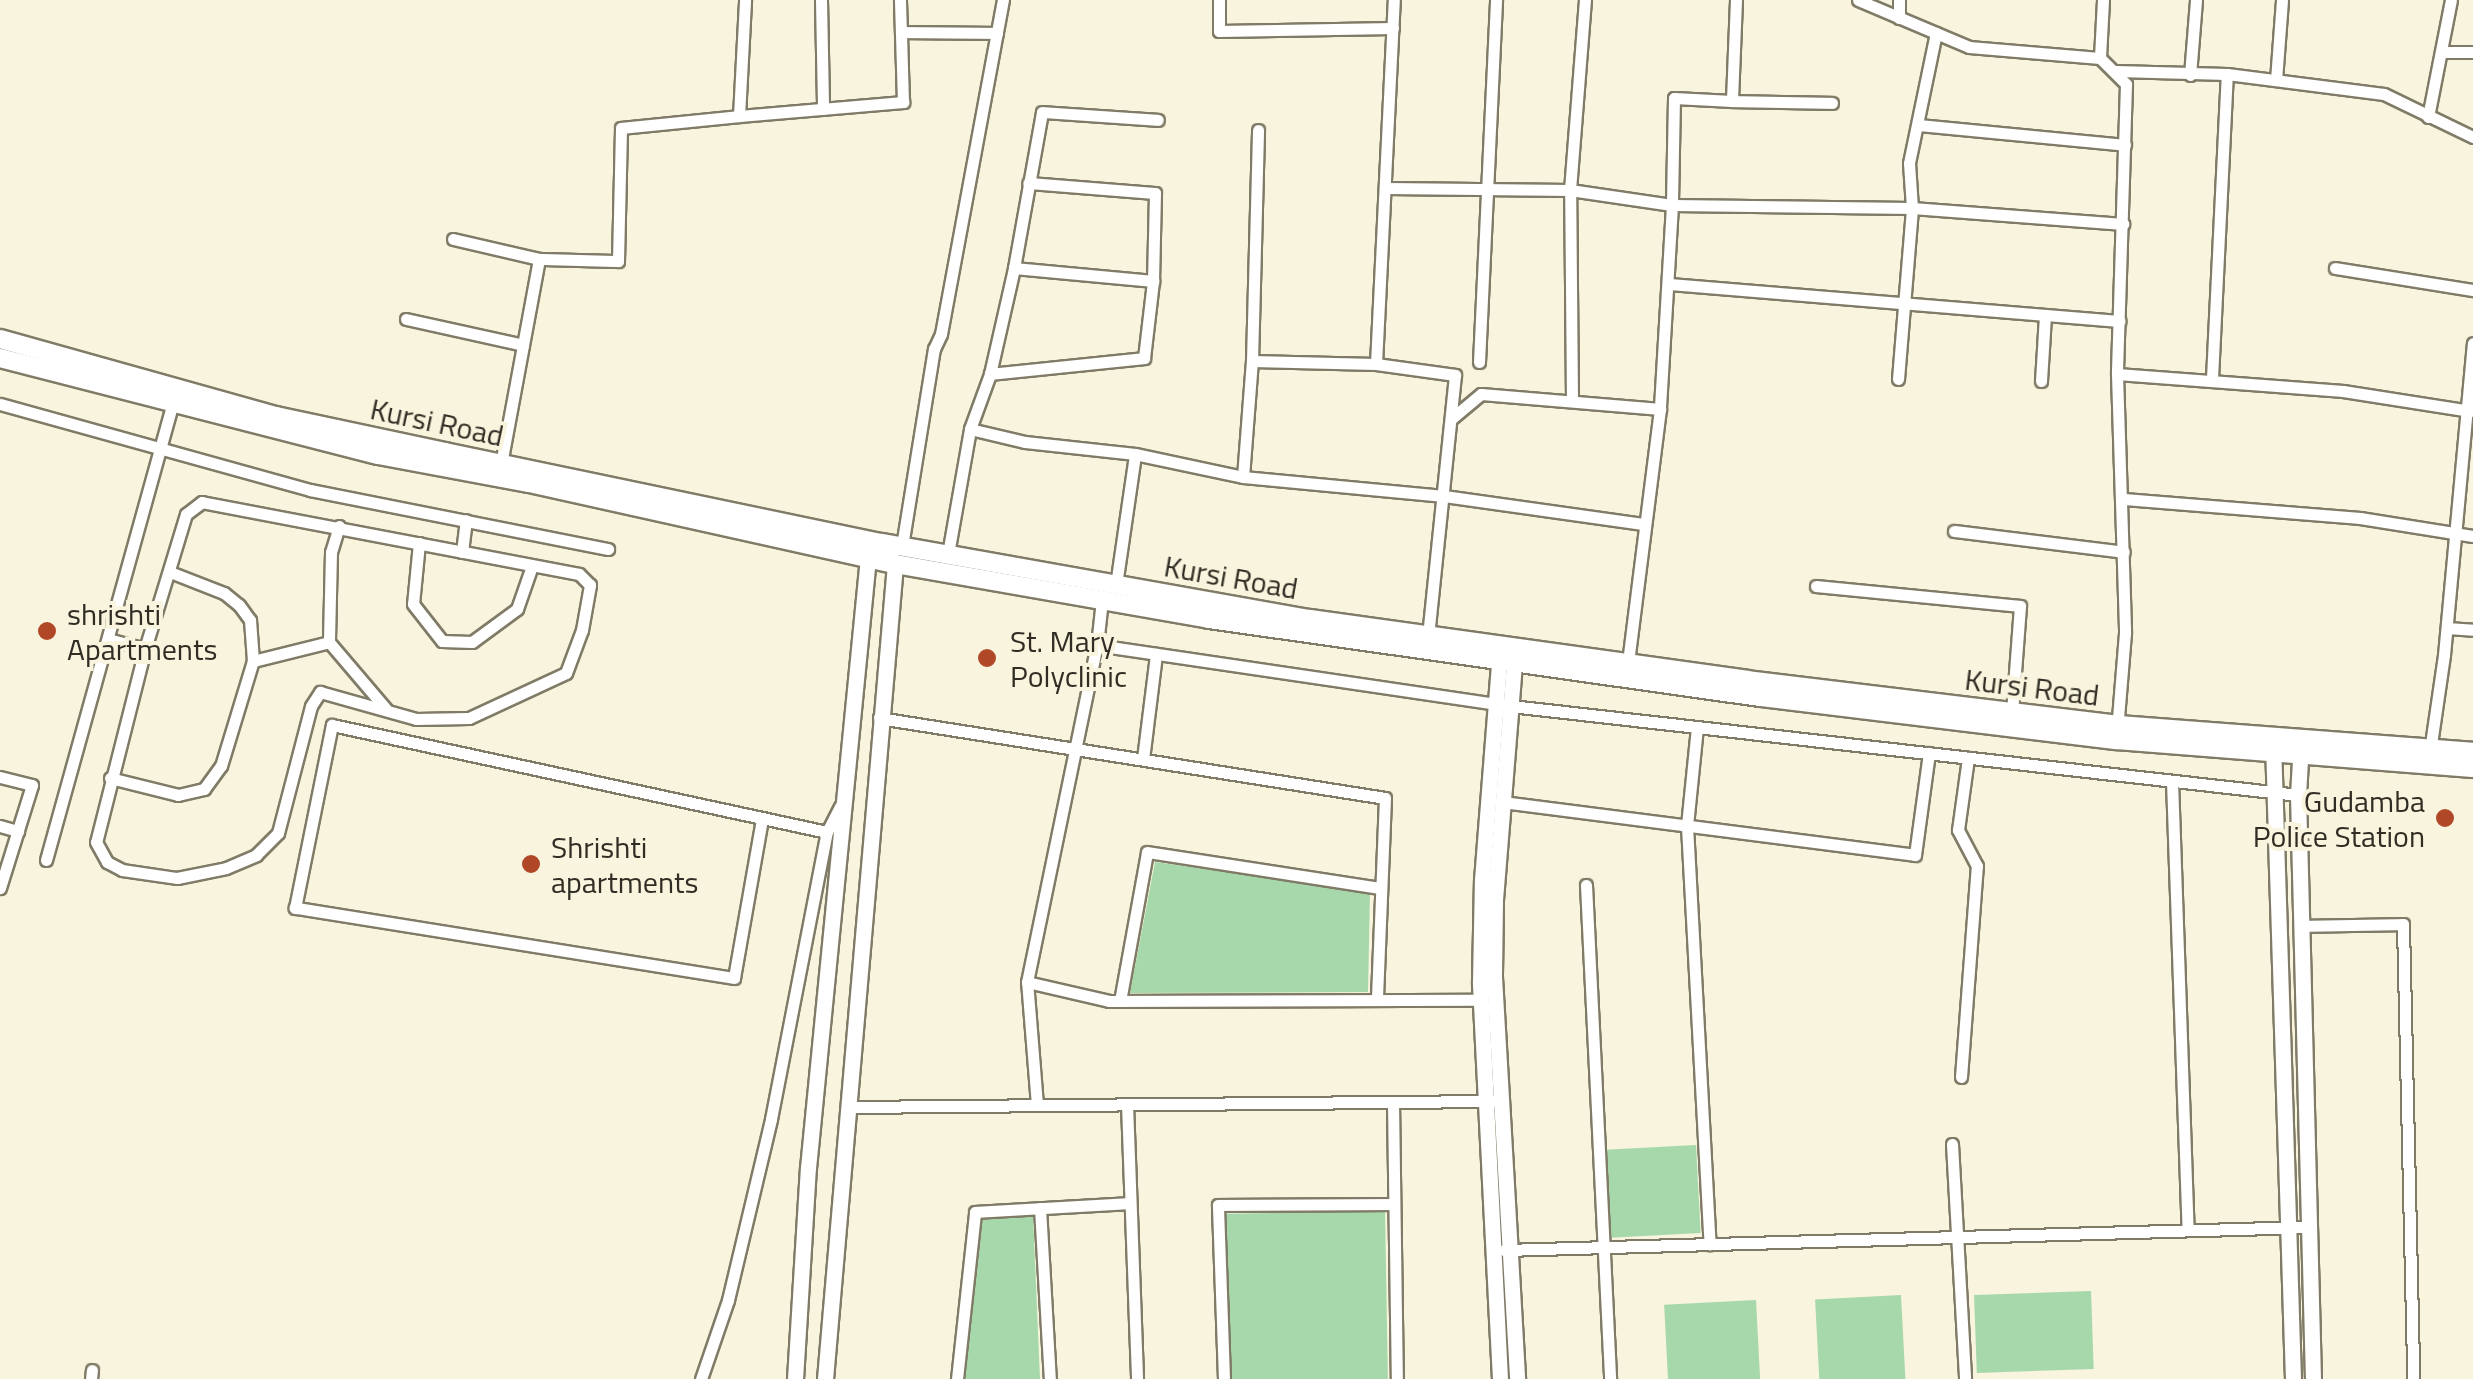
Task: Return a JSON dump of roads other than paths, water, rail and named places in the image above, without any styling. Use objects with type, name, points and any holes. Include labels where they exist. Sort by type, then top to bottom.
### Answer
[{"type":"main road","name":"Kursi Road","points":[[0,339],[276,416],[625,497],[882,543],[898,555],[1102,600],[2117,732],[2429,757],[2473,768]]},
{"type":"main road","name":"Kursi Road","points":[[0,358],[378,455],[489,466]]},
{"type":"main road","name":"Kursi Road","points":[[693,511],[868,557],[948,554],[1428,635],[1507,654],[1628,663],[2012,712],[2117,732]]},
{"type":"main road","name":"Kursi Road","points":[[2429,757],[2473,752]]},
{"type":"street","points":[[740,116],[746,0]]},
{"type":"street","points":[[822,0],[822,109]]},
{"type":"street","points":[[453,239],[539,260],[618,261],[620,128],[903,102],[900,0]]},
{"type":"street","points":[[825,1379],[880,718],[898,555],[1003,0]]},
{"type":"street","points":[[1219,0],[1218,31],[1393,28]]},
{"type":"street","points":[[1376,364],[1394,0]]},
{"type":"street","points":[[1479,362],[1496,0]]},
{"type":"street","points":[[1572,400],[1570,190],[1585,0]]},
{"type":"street","points":[[1732,101],[1736,0]]},
{"type":"street","points":[[1858,0],[1969,46],[2100,58],[2126,84],[2117,374],[2124,499],[2117,732]]},
{"type":"street","points":[[1899,0],[1900,18]]},
{"type":"street","points":[[2100,58],[2104,0]]},
{"type":"street","points":[[2190,75],[2196,0]]},
{"type":"street","points":[[2276,80],[2282,0]]},
{"type":"street","points":[[2428,118],[2451,0]]},
{"type":"street","points":[[901,32],[997,33]]},
{"type":"street","points":[[1898,379],[1912,208],[1908,163],[1936,33]]},
{"type":"street","points":[[2442,52],[2473,52]]},
{"type":"street","points":[[2116,71],[2227,74],[2384,94],[2473,136]]},
{"type":"street","points":[[2212,378],[2227,74]]},
{"type":"street","points":[[1628,663],[1660,409],[1669,284],[1674,98],[1832,103]]},
{"type":"street","points":[[948,554],[970,430],[990,374],[1014,268],[1042,112],[1158,120]]},
{"type":"street","points":[[1919,125],[2125,145]]},
{"type":"street","points":[[1243,477],[1252,362],[1258,130]]},
{"type":"street","points":[[990,374],[1144,358],[1153,281],[1155,193],[1028,183]]},
{"type":"street","points":[[1386,188],[1570,190],[1672,206],[1912,208],[2123,224]]},
{"type":"street","points":[[489,466],[523,345],[539,260]]},
{"type":"street","points":[[1014,268],[1153,281]]},
{"type":"street","points":[[2335,268],[2473,290]]},
{"type":"street","points":[[1669,284],[2118,320]]},
{"type":"street","points":[[2041,381],[2045,314]]},
{"type":"street","points":[[406,319],[523,345]]},
{"type":"street","points":[[2429,757],[2470,411],[2473,342]]},
{"type":"street","points":[[1252,362],[1376,364],[1454,375],[1428,635]]},
{"type":"street","points":[[2117,374],[2212,378],[2470,411]]},
{"type":"street","points":[[1451,419],[1481,394],[1660,409]]},
{"type":"street","points":[[0,404],[310,490],[608,550]]},
{"type":"street","points":[[46,860],[173,404]]},
{"type":"street","points":[[970,430],[1025,442],[1135,454],[1243,477],[1444,496],[1643,524]]},
{"type":"street","points":[[1116,585],[1135,454]]},
{"type":"street","points":[[2124,499],[2360,518],[2473,536]]},
{"type":"street","points":[[202,502],[462,552],[579,574],[590,585],[582,630],[566,673],[469,718],[416,719],[320,692],[315,696],[278,833],[256,855],[226,868],[154,878],[107,862],[96,842],[110,778],[186,514],[202,502]]},
{"type":"street","points":[[462,552],[466,520]]},
{"type":"street","points":[[339,526],[331,552],[329,642],[361,684],[391,714]]},
{"type":"street","points":[[1954,531],[2124,552]]},
{"type":"street","points":[[418,543],[414,604],[442,641],[472,642],[517,609],[532,566]]},
{"type":"street","points":[[796,1379],[808,1168],[868,557],[882,543]]},
{"type":"street","points":[[110,778],[178,796],[193,794],[214,781],[253,661],[250,620],[240,605],[224,594],[170,572]]},
{"type":"street","points":[[1816,586],[2020,606],[2012,712]]},
{"type":"street","points":[[1037,1105],[1027,982],[1102,600]]},
{"type":"street","points":[[2446,628],[2473,630]]},
{"type":"street","points":[[108,639],[145,649]]},
{"type":"street","points":[[253,661],[329,642]]},
{"type":"street","points":[[1096,645],[1504,705],[2298,795]]},
{"type":"street","points":[[1143,760],[1156,654]]},
{"type":"street","points":[[1500,1379],[1494,977],[1507,654]]},
{"type":"street","points":[[1493,1101],[1481,1000],[1482,880],[1504,705]]},
{"type":"street","points":[[880,718],[1386,798],[1377,1000]]},
{"type":"street","points":[[762,818],[734,978],[295,908],[332,725],[827,832]]},
{"type":"street","points":[[1697,727],[1687,826],[1710,1244]]},
{"type":"street","points":[[2273,746],[2293,1379]]},
{"type":"street","points":[[2300,748],[2313,1379]]},
{"type":"street","points":[[1502,802],[1915,855],[1930,754]]},
{"type":"street","points":[[1961,1077],[1977,866],[1958,830],[1968,758]]},
{"type":"street","points":[[0,776],[32,786],[1,880]]},
{"type":"street","points":[[2172,781],[2188,1230]]},
{"type":"street","points":[[701,1379],[728,1300],[771,1119],[827,832],[845,798]]},
{"type":"street","points":[[0,826],[18,831]]},
{"type":"street","points":[[1120,1000],[1147,852],[1379,888]]},
{"type":"street","points":[[1586,885],[1610,1379]]},
{"type":"street","points":[[2302,926],[2403,924],[2413,1379]]},
{"type":"street","points":[[1027,982],[1120,1000],[1481,1000]]},
{"type":"street","points":[[848,1106],[1493,1101]]},
{"type":"street","points":[[1393,1102],[1397,1379]]},
{"type":"street","points":[[1127,1104],[1137,1379]]},
{"type":"street","points":[[1952,1144],[1965,1379]]},
{"type":"street","points":[[957,1379],[974,1212],[1130,1203]]},
{"type":"street","points":[[1224,1379],[1218,1205],[1394,1204]]},
{"type":"street","points":[[1040,1208],[1050,1379]]},
{"type":"street","points":[[1501,1250],[2309,1227]]},
{"type":"street","points":[[1501,1250],[1517,1379]]},
{"type":"place","name":"shrishti Apartments","points":[[47,631]]},
{"type":"place","name":"St. Mary Polyclinic","points":[[987,658]]},
{"type":"place","name":"Gudamba Police Station","points":[[2445,818]]},
{"type":"place","name":"Shrishti apartments","points":[[531,864]]}]
